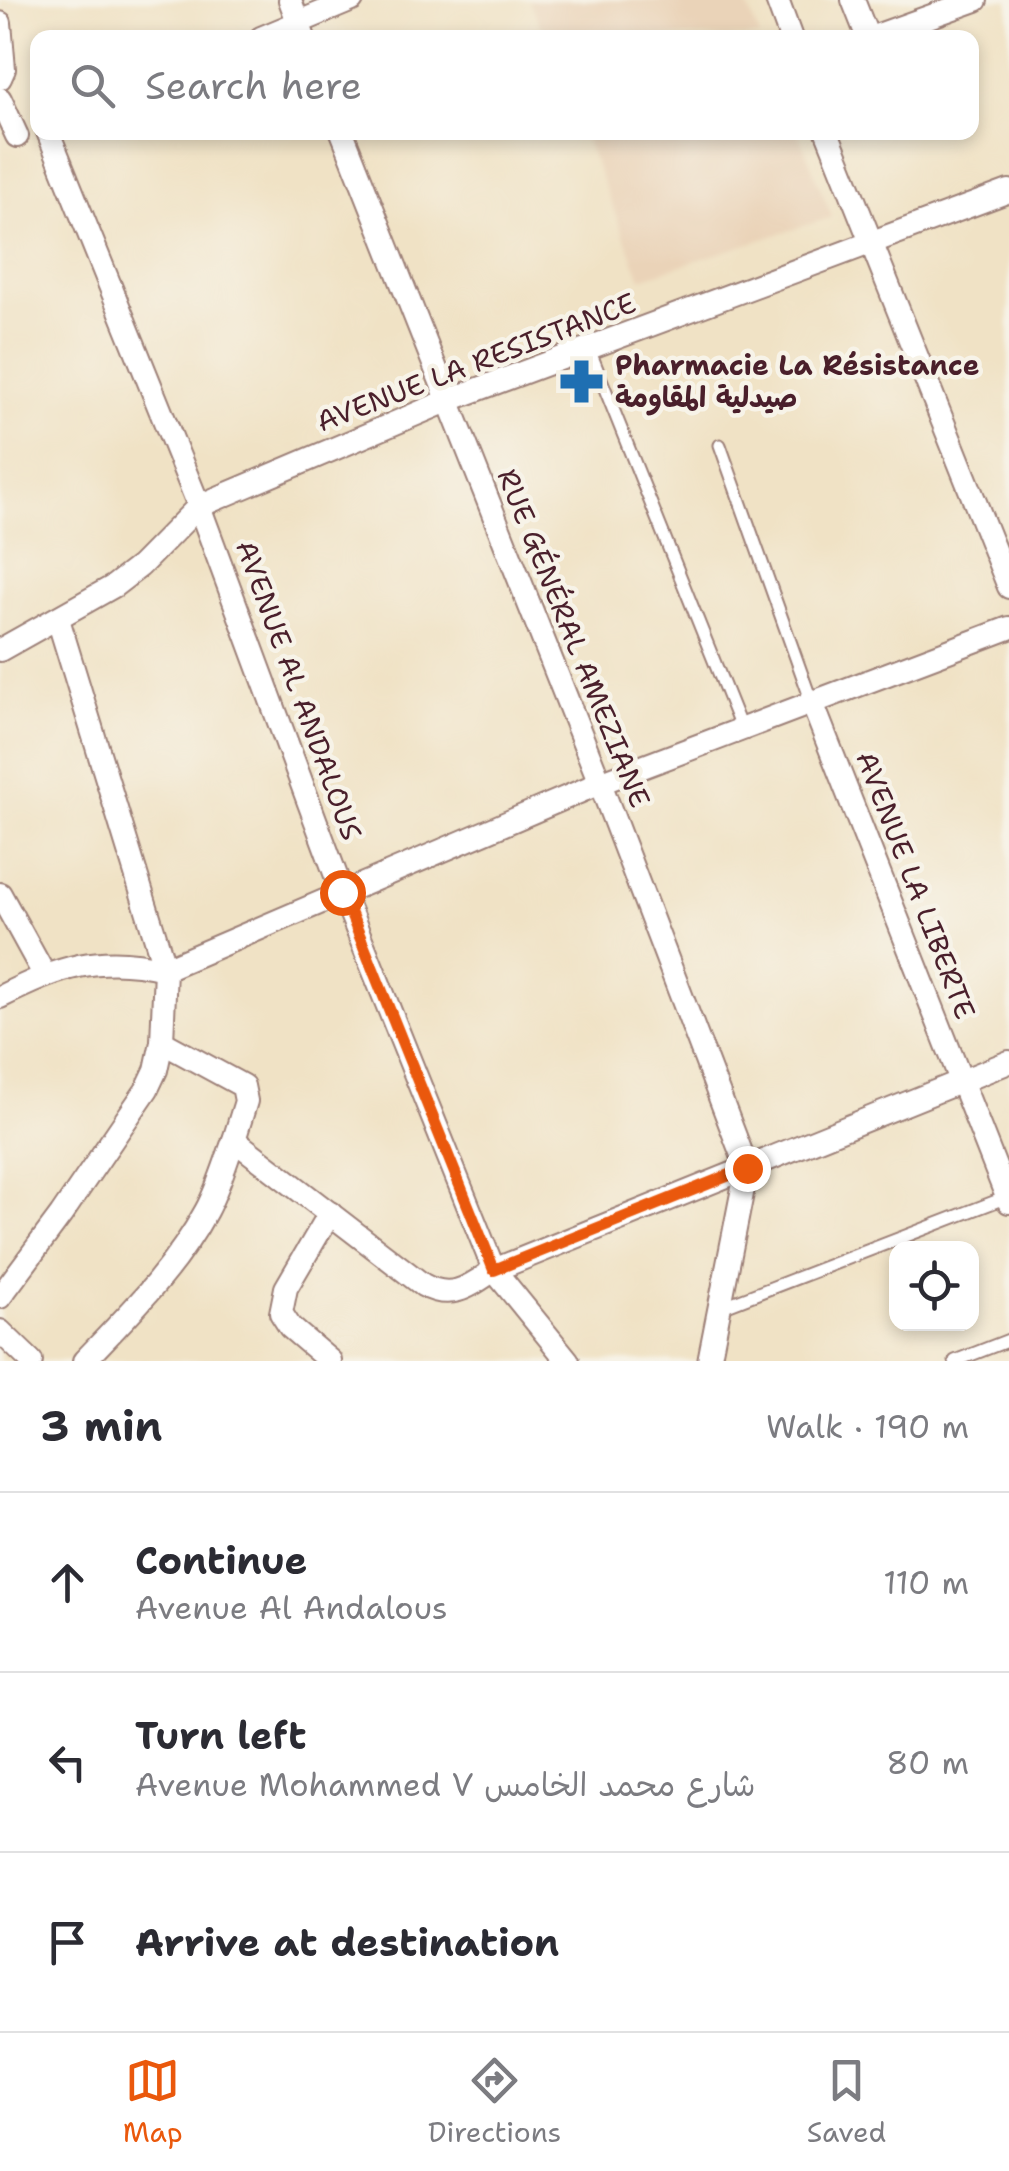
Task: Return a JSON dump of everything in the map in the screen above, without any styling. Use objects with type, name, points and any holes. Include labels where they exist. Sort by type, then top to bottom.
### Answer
[{"type":"street","points":[[298,20],[352,0]]},
{"type":"street","points":[[777,0],[789,30]]},
{"type":"street","points":[[853,0],[866,30]]},
{"type":"street","points":[[892,30],[976,0]]},
{"type":"street","points":[[0,23],[4,69],[0,78]]},
{"type":"street","points":[[0,99],[18,137]]},
{"type":"street","name":"AVENUE AL ANDALOUS","points":[[51,140],[199,506],[342,892],[494,1270],[556,1356]]},
{"type":"street","name":"RUE GÉNÉRAL AMEZIANE","points":[[345,140],[600,783],[747,1168]]},
{"type":"street","points":[[831,140],[1009,586]]},
{"type":"street","name":"AVENUE LA RESISTANCE","points":[[0,650],[58,619],[140,566],[199,506],[447,402],[1009,191]]},
{"type":"street","points":[[0,1297],[148,1089],[162,1042],[165,968],[58,619]]},
{"type":"street","points":[[0,997],[45,976],[104,960],[165,968],[600,783],[1009,628]]},
{"type":"street","name":"AVENUE LA LIBERTE","points":[[812,700],[1008,1199]]},
{"type":"street","points":[[0,894],[45,976]]},
{"type":"street","points":[[84,1361],[160,1279],[206,1211],[246,1101],[243,1086],[162,1042]]},
{"type":"street","points":[[234,1140],[434,1291],[456,1292],[494,1270],[1009,1062]]},
{"type":"street","points":[[708,1361],[747,1168]]},
{"type":"street","points":[[330,1213],[286,1288],[281,1312],[290,1327],[330,1361]]},
{"type":"street","points":[[0,1331],[31,1361]]},
{"type":"lane","points":[[589,350],[741,728]]},
{"type":"lane","points":[[720,445],[812,700]]},
{"type":"lane","points":[[719,1308],[1008,1199]]},
{"type":"lane","points":[[955,1361],[1009,1340]]},
{"type":"shaded area","points":[[529,0],[745,0],[757,30],[542,30]]},
{"type":"shaded area","points":[[586,140],[801,140],[832,217],[641,278]]},
{"type":"place","name":"Pharmacie La Résistance صيدلية المقاومة","points":[[582,381]]},
{"type":"route","points":[[342,892],[494,1270],[747,1168]]}]
